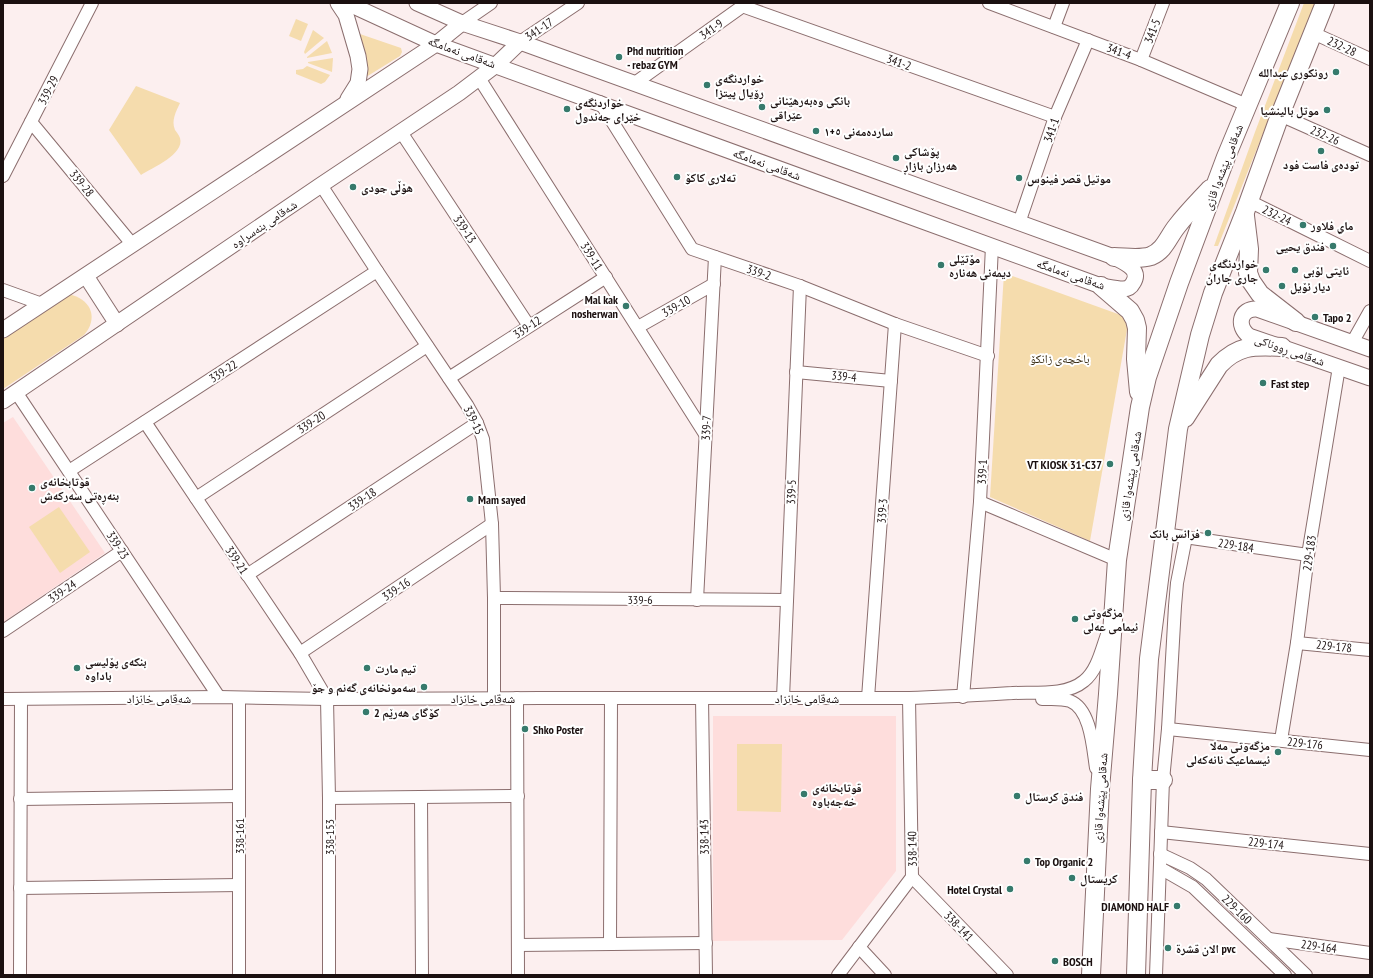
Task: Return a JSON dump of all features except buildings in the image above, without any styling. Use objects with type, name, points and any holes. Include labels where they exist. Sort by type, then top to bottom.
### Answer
[{"type":"highway","name":"شەقامی پێشەوا قازی","points":[[1091,975],[1100,789],[1117,560],[1140,407],[1147,377],[1163,328],[1217,180],[1246,106],[1290,3]]},
{"type":"highway","points":[[1136,975],[1142,780],[1149,659],[1178,429],[1200,335],[1213,293],[1247,207],[1280,114],[1326,3]]},
{"type":"highway","points":[[1114,257],[1143,258],[1158,252],[1164,246],[1176,226],[1217,180]]},
{"type":"highway","points":[[1247,207],[1249,249],[1248,269],[1251,282],[1260,294],[1296,322]]},
{"type":"highway","points":[[1101,286],[1130,311],[1136,323],[1136,360],[1140,407]]},
{"type":"highway","points":[[1178,429],[1219,365],[1226,358],[1235,352],[1255,346],[1282,347]]},
{"type":"highway","points":[[1142,780],[1163,780]]},
{"type":"main road","points":[[338,3],[346,15],[358,56],[360,69],[358,83],[346,104]]},
{"type":"main road","name":"شەقامی نەمامگە","points":[[347,3],[436,44],[600,102],[1101,286],[1124,289],[1130,286],[1134,281],[1135,275],[1132,269],[1114,257],[635,83],[462,23],[417,3]]},
{"type":"main road","points":[[3,330],[436,44],[462,23]]},
{"type":"main road","name":"شەقامی بنەسراوە","points":[[3,401],[459,93],[496,65],[520,42]]},
{"type":"main road","points":[[86,276],[117,324]]},
{"type":"main road","name":"شەقامی ڕووناکی","points":[[1370,349],[1257,309],[1250,310],[1242,316],[1241,326],[1247,335],[1370,378]]},
{"type":"street","name":"339-29","points":[[3,176],[92,3]]},
{"type":"street","points":[[462,23],[491,3]]},
{"type":"street","name":"341-17","points":[[520,42],[578,3]]},
{"type":"street","name":"341-4","points":[[989,3],[1141,60],[1246,106]]},
{"type":"street","points":[[1054,27],[1063,3]]},
{"type":"street","name":"341-5","points":[[1141,60],[1163,3]]},
{"type":"street","name":"341-9","points":[[635,83],[745,5]]},
{"type":"street","name":"341-2","points":[[745,5],[1055,117]]},
{"type":"street","name":"232-28","points":[[1313,33],[1370,59]]},
{"type":"street","name":"341-1","points":[[1019,223],[1055,117],[1088,40]]},
{"type":"street","name":"339-11","points":[[480,78],[705,434]]},
{"type":"street","name":"339-2","points":[[600,102],[692,249],[800,286],[895,324],[988,356]]},
{"type":"street","name":"232-26","points":[[1280,114],[1370,155]]},
{"type":"street","name":"339-28","points":[[31,122],[132,244]]},
{"type":"street","name":"339-13","points":[[401,132],[529,326]]},
{"type":"street","name":"339-15","points":[[321,185],[467,405],[477,422],[483,439],[492,524],[494,698]]},
{"type":"street","name":"232-24","points":[[1247,207],[1370,261]]},
{"type":"street","name":"339-1","points":[[963,697],[980,502],[992,246]]},
{"type":"street","name":"339-7","points":[[696,600],[715,257]]},
{"type":"street","name":"339-22","points":[[69,471],[377,271]]},
{"type":"street","name":"339-12","points":[[448,378],[606,277]]},
{"type":"street","name":"339-10","points":[[638,327],[714,284]]},
{"type":"street","name":"339-5","points":[[783,698],[800,286]]},
{"type":"street","points":[[3,290],[42,304]]},
{"type":"street","points":[[1352,343],[1370,311]]},
{"type":"street","name":"339-3","points":[[868,698],[895,324]]},
{"type":"street","name":"339-20","points":[[196,498],[427,346]]},
{"type":"street","name":"229-183","points":[[1281,740],[1297,643],[1308,556],[1339,367]]},
{"type":"street","name":"339-4","points":[[796,372],[891,381]]},
{"type":"street","name":"339-23","points":[[16,392],[219,698]]},
{"type":"street","name":"339-21","points":[[145,422],[300,653],[328,699]]},
{"type":"street","name":"339-18","points":[[247,575],[477,422]]},
{"type":"street","points":[[980,502],[1117,560]]},
{"type":"street","name":"339-16","points":[[300,653],[492,524]]},
{"type":"street","name":"229-184","points":[[1164,534],[1308,556]]},
{"type":"street","points":[[1156,975],[1163,780],[1168,729],[1177,583],[1186,537]]},
{"type":"street","name":"339-24","points":[[3,631],[122,551]]},
{"type":"street","name":"339-6","points":[[494,598],[787,600]]},
{"type":"street","name":"شەقامی خانزاد","points":[[963,697],[1053,691],[1075,687],[1089,677],[1094,669],[1114,615]]},
{"type":"street","name":"229-178","points":[[1297,643],[1370,650]]},
{"type":"street","name":"شەقامی خانزاد","points":[[3,699],[963,697],[1060,699],[1070,701],[1079,707],[1086,718],[1090,732],[1100,789]]},
{"type":"street","points":[[20,698],[20,975]]},
{"type":"street","name":"338-161","points":[[238,698],[239,975]]},
{"type":"street","points":[[517,698],[518,975]]},
{"type":"street","points":[[610,944],[611,698]]},
{"type":"street","name":"338-143","points":[[702,698],[706,975]]},
{"type":"street","name":"338-140","points":[[838,975],[912,877],[909,698]]},
{"type":"street","name":"338-153","points":[[328,699],[328,975]]},
{"type":"street","name":"229-176","points":[[1168,729],[1370,750]]},
{"type":"street","points":[[20,799],[239,796]]},
{"type":"street","points":[[329,798],[518,796]]},
{"type":"street","points":[[421,797],[422,975]]},
{"type":"street","name":"229-174","points":[[1161,832],[1370,854]]},
{"type":"street","name":"229-160","points":[[1160,854],[1190,868],[1206,879],[1306,975]]},
{"type":"street","name":"229-160","points":[[1160,868],[1193,887],[1285,975]]},
{"type":"street","name":"338-141","points":[[912,877],[1007,975]]},
{"type":"street","points":[[20,888],[239,885]]},
{"type":"street","name":"229-164","points":[[1269,939],[1370,953]]},
{"type":"street","points":[[518,945],[706,943]]},
{"type":"street","points":[[859,947],[885,975]]},
{"type":"shaded area","name":"قوتابخانەی بنەڕەتی سەرکەش","points":[[13,417],[105,553],[3,622],[3,423]]},
{"type":"shaded area","name":"قوتابخانەی خەجەباوە","points":[[713,716],[896,716],[896,871],[842,940],[713,941]]},
{"type":"green space","points":[[1304,3],[1317,3],[1218,246],[1214,246],[1255,132]]},
{"type":"green space","points":[[296,19],[308,24],[301,41],[289,36]]},
{"type":"green space","points":[[313,30],[324,38],[305,54],[304,52]]},
{"type":"green space","points":[[357,33],[401,48],[402,52],[400,56],[366,77]]},
{"type":"green space","points":[[327,41],[332,53],[307,58],[307,57]]},
{"type":"green space","points":[[333,58],[332,72],[308,63],[308,62]]},
{"type":"green space","points":[[307,66],[330,75],[325,82],[321,84],[296,74],[296,70],[303,69]]},
{"type":"green space","points":[[136,86],[180,103],[174,116],[175,130],[180,138],[178,150],[166,160],[141,175],[109,130]]},
{"type":"green space","name":"باخچەی زانکۆ","points":[[1004,273],[1129,318],[1090,541],[990,497]]},
{"type":"green space","points":[[72,295],[84,302],[91,311],[91,323],[84,335],[3,389],[3,336],[64,296]]},
{"type":"green space","points":[[59,507],[90,552],[60,573],[29,527]]},
{"type":"green space","points":[[737,744],[782,744],[781,812],[737,811]]},
{"type":"place","name":"Phd nutrition - rebaz GYM","points":[[619,57]]},
{"type":"place","name":"رونكوری عبدالله","points":[[1336,72]]},
{"type":"place","name":"خواردنگەی ڕۆیال پیتزا","points":[[707,85]]},
{"type":"place","name":"بانکی وەبەرهێنانی عێراقی","points":[[762,107]]},
{"type":"place","name":"خواردنگەی خێرای جەندول","points":[[567,109]]},
{"type":"place","name":"موتل بالينشيا","points":[[1327,110]]},
{"type":"place","name":"ساردەمەنی ٥+١","points":[[816,131]]},
{"type":"place","name":"توده‌ی فاست فود","points":[[1321,151]]},
{"type":"place","name":"پۆشاکی هەرزان بازاڕ","points":[[896,158]]},
{"type":"place","name":"تەلاری کاکۆ","points":[[677,177]]},
{"type":"place","name":"موتيل قصر فينوس","points":[[1019,178]]},
{"type":"place","name":"هۆڵی جودی","points":[[353,187]]},
{"type":"place","name":"ماي فلاور","points":[[1303,225]]},
{"type":"place","name":"فندق يحيى","points":[[1333,246]]},
{"type":"place","name":"مۆتێلی دیمەنی هەنارە","points":[[941,265]]},
{"type":"place","name":"خواردنگەی جاری جاران","points":[[1266,270]]},
{"type":"place","name":"ئایتی لۆبی","points":[[1295,270]]},
{"type":"place","name":"دیار ئۆیل","points":[[1282,286]]},
{"type":"place","name":"Mal kak nosherwan","points":[[626,306]]},
{"type":"place","name":"Tapo 2","points":[[1315,317]]},
{"type":"place","name":"Fast step","points":[[1263,383]]},
{"type":"place","name":"VT KIOSK 31-C37","points":[[1110,464]]},
{"type":"place","name":"قوتابخانەی بنەڕەتی سەرکەش","points":[[32,488]]},
{"type":"place","name":"Mam sayed","points":[[470,499]]},
{"type":"place","name":"فرانس بانک","points":[[1208,533]]},
{"type":"place","name":"مزگەوتی ئیمامی عەلی","points":[[1075,619]]},
{"type":"place","name":"بنکەی پۆلیسی باداوە","points":[[77,668]]},
{"type":"place","name":"تيم مارت","points":[[367,668]]},
{"type":"place","name":"سەمونخانەی گەنم و جۆ","points":[[424,687]]},
{"type":"place","name":"کۆگای هەرێم 2","points":[[366,712]]},
{"type":"place","name":"Shko Poster","points":[[525,729]]},
{"type":"place","name":"مزگەوتی مەلا ئیسماعیک نانەکەلی","points":[[1278,752]]},
{"type":"place","name":"قوتابخانەی خەجەباوە","points":[[804,794]]},
{"type":"place","name":"فندق کرستال","points":[[1017,796]]},
{"type":"place","name":"Top Organic 2","points":[[1027,861]]},
{"type":"place","name":"كريستال","points":[[1072,878]]},
{"type":"place","name":"Hotel Crystal","points":[[1010,889]]},
{"type":"place","name":"DIAMOND HALF","points":[[1177,906]]},
{"type":"place","name":"الان قشرة pvc","points":[[1168,948]]},
{"type":"place","name":"BOSCH","points":[[1055,961]]}]
